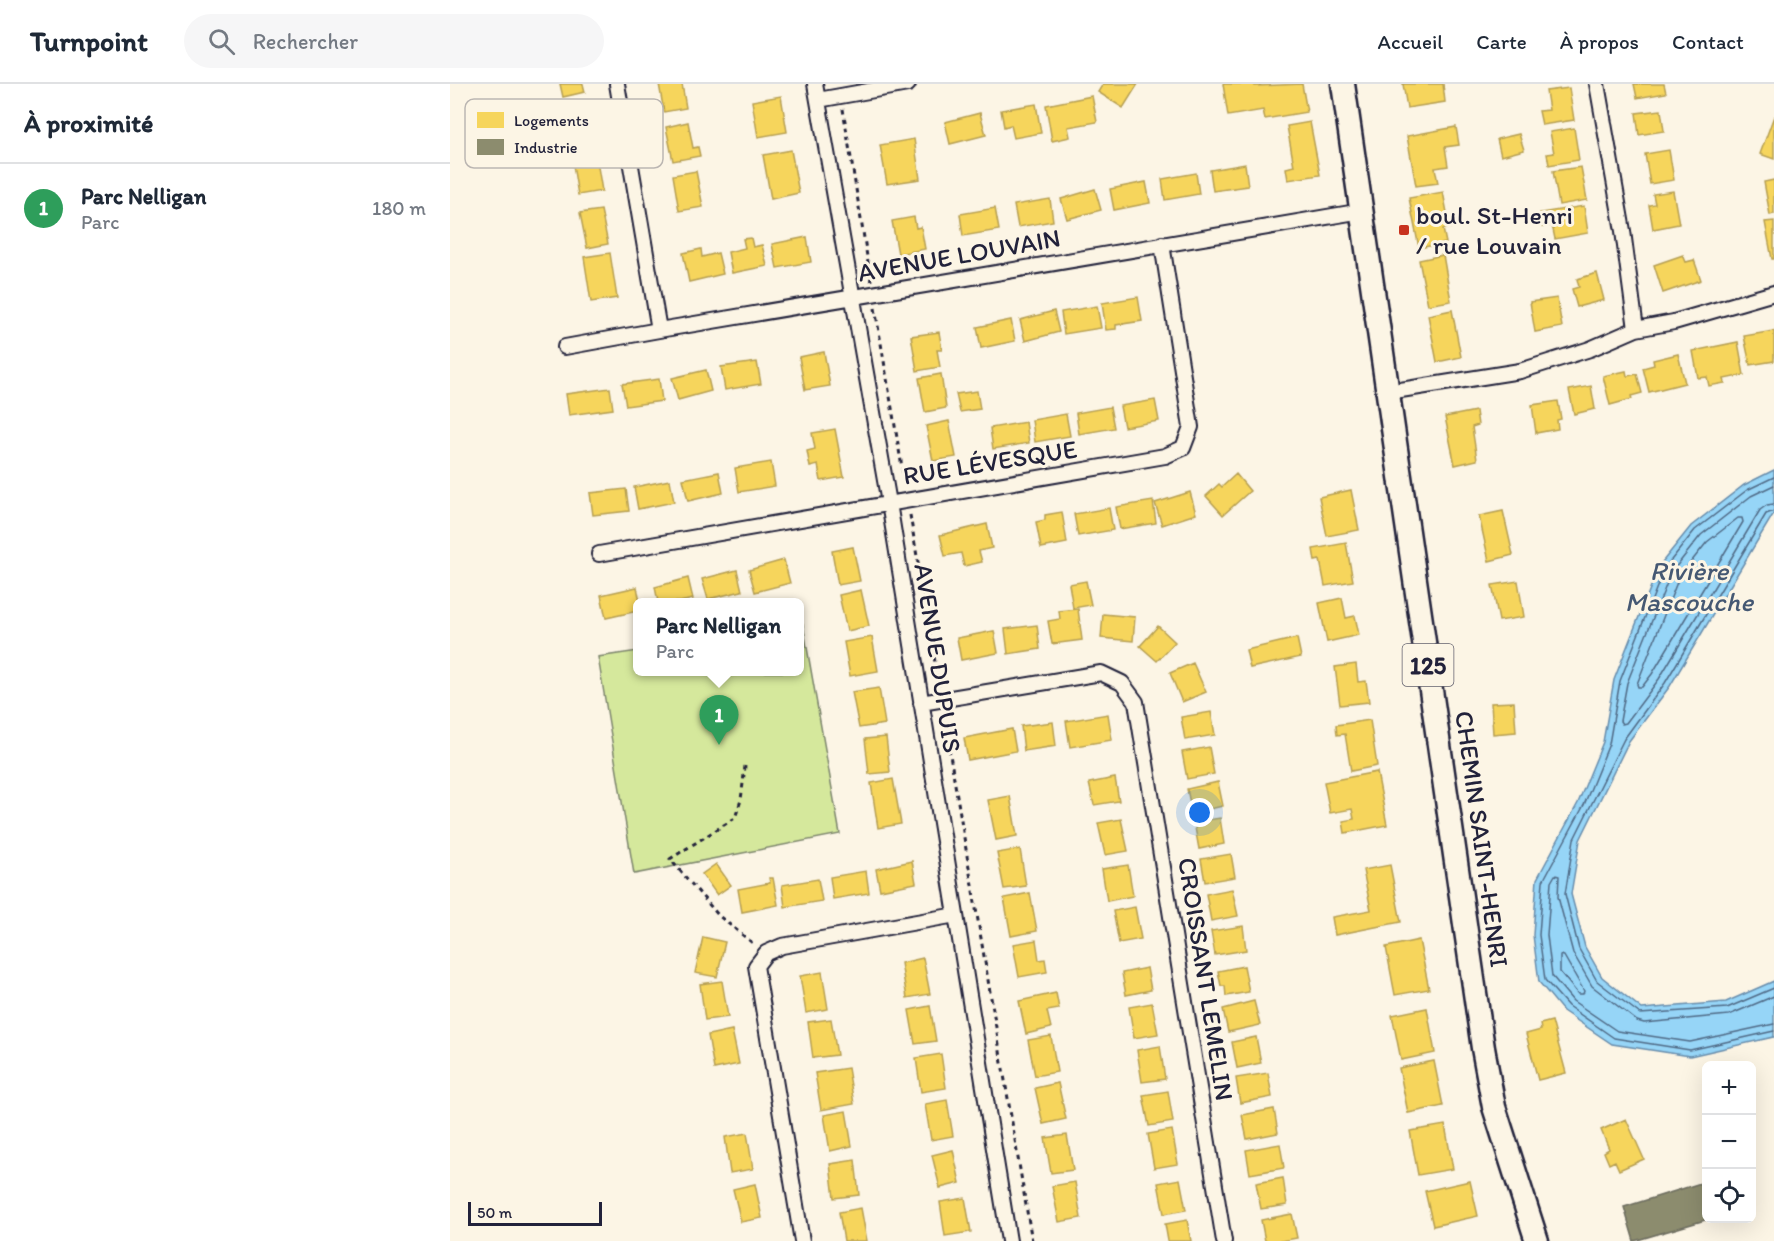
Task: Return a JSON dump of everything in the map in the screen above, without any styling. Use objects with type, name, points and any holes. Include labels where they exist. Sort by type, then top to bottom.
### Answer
[{"type":"main road","name":"CHEMIN SAINT-HENRI","points":[[1343,84],[1483,1048],[1494,1107],[1537,1241]]},
{"type":"street","points":[[617,84],[620,99]]},
{"type":"street","name":"AVENUE DUPUIS","points":[[815,84],[889,503],[1009,1241]]},
{"type":"street","points":[[818,100],[908,84]]},
{"type":"street","points":[[1597,84],[1623,231],[1636,329]]},
{"type":"street","points":[[631,168],[659,330]]},
{"type":"street","name":"AVENUE LOUVAIN","points":[[565,347],[1362,211]]},
{"type":"street","name":"RUE LÉVESQUE","points":[[599,554],[1166,456],[1183,448],[1191,427],[1162,244]]},
{"type":"street","points":[[1388,392],[1520,371],[1590,349],[1636,329],[1674,322],[1774,293]]},
{"type":"street","name":"CROISSANT LEMELIN","points":[[921,703],[1101,674],[1122,683],[1136,702],[1224,1241]]},
{"type":"street","points":[[802,1241],[756,966],[766,953],[782,946],[956,915]]},
{"type":"path","points":[[843,113],[870,275]]},
{"type":"path","points":[[876,309],[905,485]]},
{"type":"path","points":[[910,515],[938,684]]},
{"type":"path","points":[[944,716],[1032,1241]]},
{"type":"path","points":[[745,766],[741,800],[735,818],[670,859],[718,916],[766,953]]},
{"type":"green space","points":[[804,631],[840,834],[634,874],[598,657],[633,652],[633,676],[804,676]]},
{"type":"water","name":"Rivière Mascouche","points":[[1774,470],[1774,513],[1670,686],[1629,741],[1580,840],[1571,894],[1585,947],[1602,977],[1642,1009],[1726,1002],[1774,981],[1774,1037],[1690,1056],[1612,1044],[1563,1011],[1539,982],[1533,935],[1537,879],[1578,803],[1603,742],[1614,680],[1659,566],[1691,526],[1744,485]]},
{"type":"building: Logements","points":[[560,84],[583,84],[585,92],[563,97]]},
{"type":"building: Logements","points":[[659,84],[682,84],[686,108],[664,112]]},
{"type":"building: Logements","points":[[1103,84],[1138,84],[1123,108],[1098,92]]},
{"type":"building: Logements","points":[[1223,84],[1254,84],[1255,86],[1302,84],[1307,112],[1265,119],[1263,110],[1228,116]]},
{"type":"building: Logements","points":[[1403,84],[1443,84],[1445,102],[1407,108]]},
{"type":"building: Logements","points":[[1634,84],[1664,84],[1666,93],[1637,98]]},
{"type":"building: Logements","points":[[1569,88],[1574,120],[1542,125],[1539,111],[1549,110],[1546,91]]},
{"type":"building: Logements","points":[[781,96],[787,132],[758,137],[752,101]]},
{"type":"building: Logements","points":[[1092,96],[1097,122],[1068,127],[1070,137],[1052,141],[1046,105]]},
{"type":"building: Logements","points":[[1036,104],[1041,133],[1014,138],[1011,125],[1004,127],[1001,110]]},
{"type":"building: Logements","points":[[1661,110],[1664,131],[1639,135],[1636,113]]},
{"type":"building: Logements","points":[[980,113],[986,135],[950,144],[945,122]]},
{"type":"building: Logements","points":[[1774,116],[1774,159],[1760,154]]},
{"type":"building: Logements","points":[[688,122],[693,148],[698,147],[700,156],[673,161],[666,127]]},
{"type":"building: Logements","points":[[1310,122],[1320,175],[1288,180],[1286,168],[1294,166],[1287,126]]},
{"type":"building: Logements","points":[[1456,127],[1459,145],[1445,147],[1448,166],[1435,168],[1438,183],[1416,186],[1407,136]]},
{"type":"building: Logements","points":[[1574,128],[1579,160],[1549,165],[1547,154],[1554,153],[1550,132]]},
{"type":"building: Logements","points":[[1519,134],[1524,150],[1501,156],[1497,139]]},
{"type":"building: Logements","points":[[914,139],[920,179],[887,184],[880,145]]},
{"type":"building: Logements","points":[[791,150],[799,193],[771,199],[763,155]]},
{"type":"building: Logements","points":[[1669,150],[1674,180],[1650,184],[1645,154]]},
{"type":"building: Logements","points":[[1245,164],[1248,186],[1213,191],[1210,170]]},
{"type":"building: Logements","points":[[1581,167],[1587,200],[1559,205],[1553,171]]},
{"type":"building: Logements","points":[[574,168],[598,168],[602,191],[578,195]]},
{"type":"building: Logements","points":[[696,171],[703,207],[679,211],[673,175]]},
{"type":"building: Logements","points":[[1196,173],[1199,194],[1165,200],[1162,179]]},
{"type":"building: Logements","points":[[1774,180],[1774,214],[1770,215],[1764,182]]},
{"type":"building: Logements","points":[[1146,182],[1150,203],[1114,210],[1110,189]]},
{"type":"building: Logements","points":[[1095,189],[1101,210],[1067,219],[1061,199]]},
{"type":"building: Logements","points":[[1673,191],[1679,224],[1653,229],[1649,205],[1655,204],[1653,194]]},
{"type":"building: Logements","points":[[1443,192],[1450,228],[1443,229],[1446,243],[1419,248],[1409,198]]},
{"type":"building: Logements","points":[[1050,199],[1053,221],[1018,227],[1014,205]]},
{"type":"building: Logements","points":[[1584,206],[1588,233],[1555,239],[1552,225],[1542,227],[1540,213]]},
{"type":"building: Logements","points":[[995,208],[999,230],[963,236],[960,214]]},
{"type":"building: Logements","points":[[601,210],[608,244],[587,248],[580,213]]},
{"type":"building: Logements","points":[[914,217],[916,228],[921,227],[925,249],[898,254],[892,221]]},
{"type":"building: Logements","points":[[1774,221],[1774,259],[1772,259],[1765,222]]},
{"type":"building: Logements","points":[[807,237],[811,262],[777,268],[772,244]]},
{"type":"building: Logements","points":[[751,238],[753,247],[762,245],[767,266],[732,273],[728,252],[745,248],[743,239]]},
{"type":"building: Logements","points":[[701,249],[702,257],[718,253],[723,274],[689,282],[683,253]]},
{"type":"building: Logements","points":[[610,253],[617,298],[591,302],[584,257]]},
{"type":"building: Logements","points":[[1443,255],[1451,301],[1428,305],[1419,260]]},
{"type":"building: Logements","points":[[1683,255],[1686,262],[1694,260],[1701,280],[1663,293],[1654,265]]},
{"type":"building: Logements","points":[[1597,273],[1604,300],[1577,307],[1572,289],[1579,287],[1577,279]]},
{"type":"building: Logements","points":[[1138,297],[1142,321],[1116,325],[1116,329],[1106,330],[1102,303]]},
{"type":"building: Logements","points":[[1557,298],[1562,327],[1535,332],[1530,302]]},
{"type":"building: Logements","points":[[1097,306],[1101,328],[1064,334],[1061,312]]},
{"type":"building: Logements","points":[[1452,310],[1461,357],[1437,362],[1428,315]]},
{"type":"building: Logements","points":[[1054,311],[1059,332],[1025,341],[1020,320]]},
{"type":"building: Logements","points":[[1011,320],[1015,341],[981,348],[977,327]]},
{"type":"building: Logements","points":[[1774,331],[1774,361],[1750,365],[1744,336]]},
{"type":"building: Logements","points":[[939,332],[942,350],[937,350],[940,367],[917,371],[911,336]]},
{"type":"building: Logements","points":[[1738,342],[1744,375],[1724,379],[1725,383],[1709,386],[1707,377],[1698,378],[1693,351]]},
{"type":"building: Logements","points":[[824,352],[830,386],[805,390],[799,357]]},
{"type":"building: Logements","points":[[1678,354],[1685,383],[1649,392],[1643,368],[1654,365],[1653,360]]},
{"type":"building: Logements","points":[[757,362],[761,384],[725,390],[721,367]]},
{"type":"building: Logements","points":[[706,370],[711,391],[678,400],[672,378]]},
{"type":"building: Logements","points":[[1626,371],[1627,376],[1637,374],[1642,393],[1631,396],[1632,399],[1610,405],[1603,376]]},
{"type":"building: Logements","points":[[941,374],[946,408],[925,412],[919,378]]},
{"type":"building: Logements","points":[[659,379],[662,401],[626,406],[622,384]]},
{"type":"building: Logements","points":[[1591,386],[1595,409],[1574,414],[1569,390]]},
{"type":"building: Logements","points":[[610,388],[613,409],[569,415],[566,394]]},
{"type":"building: Logements","points":[[977,391],[980,409],[960,412],[956,394]]},
{"type":"building: Logements","points":[[1155,400],[1159,421],[1124,427],[1120,406]]},
{"type":"building: Logements","points":[[1558,401],[1561,419],[1557,420],[1558,429],[1536,433],[1532,405]]},
{"type":"building: Logements","points":[[1110,407],[1114,428],[1079,434],[1076,413]]},
{"type":"building: Logements","points":[[1476,411],[1478,425],[1472,427],[1477,460],[1455,465],[1445,417]]},
{"type":"building: Logements","points":[[1066,414],[1070,436],[1035,442],[1032,420]]},
{"type":"building: Logements","points":[[949,421],[956,457],[933,461],[926,426]]},
{"type":"building: Logements","points":[[1026,422],[1029,443],[993,449],[990,428]]},
{"type":"building: Logements","points":[[835,429],[844,477],[821,481],[818,465],[810,467],[807,451],[815,449],[812,433]]},
{"type":"building: Logements","points":[[771,462],[775,486],[739,492],[735,468]]},
{"type":"building: Logements","points":[[719,472],[723,493],[688,501],[683,479]]},
{"type":"building: Logements","points":[[1236,474],[1250,491],[1223,515],[1206,496],[1219,484],[1222,487]]},
{"type":"building: Logements","points":[[670,480],[674,502],[638,509],[634,487]]},
{"type":"building: Logements","points":[[626,489],[629,511],[593,515],[590,493]]},
{"type":"building: Logements","points":[[1351,490],[1359,530],[1327,536],[1319,497]]},
{"type":"building: Logements","points":[[1190,492],[1196,514],[1162,525],[1155,503]]},
{"type":"building: Logements","points":[[1153,501],[1156,523],[1120,529],[1116,507]]},
{"type":"building: Logements","points":[[1109,508],[1113,530],[1078,536],[1074,514]]},
{"type":"building: Logements","points":[[1503,511],[1513,555],[1489,561],[1479,516]]},
{"type":"building: Logements","points":[[1062,512],[1067,543],[1041,548],[1036,522],[1045,520],[1045,515]]},
{"type":"building: Logements","points":[[987,524],[992,548],[979,551],[982,562],[964,566],[961,553],[945,556],[940,535]]},
{"type":"building: Logements","points":[[1346,543],[1353,581],[1325,586],[1320,560],[1315,561],[1313,549]]},
{"type":"building: Logements","points":[[853,547],[860,581],[838,585],[832,551]]},
{"type":"building: Logements","points":[[784,560],[790,583],[755,592],[749,570]]},
{"type":"building: Logements","points":[[737,570],[742,591],[708,598],[702,579]]},
{"type":"building: Logements","points":[[688,578],[693,598],[657,598],[655,587]]},
{"type":"building: Logements","points":[[1086,581],[1091,605],[1073,608],[1069,584]]},
{"type":"building: Logements","points":[[1518,581],[1524,617],[1499,621],[1492,585]]},
{"type":"building: Logements","points":[[637,587],[639,598],[633,598],[633,612],[606,618],[601,595]]},
{"type":"building: Logements","points":[[861,590],[869,626],[847,631],[839,595]]},
{"type":"building: Logements","points":[[1342,598],[1346,618],[1355,616],[1359,635],[1327,642],[1319,603]]},
{"type":"building: Logements","points":[[1078,609],[1082,640],[1052,644],[1048,621],[1060,619],[1059,611]]},
{"type":"building: Logements","points":[[1103,614],[1135,617],[1133,641],[1101,638]]},
{"type":"building: Logements","points":[[1037,625],[1040,649],[1008,654],[1005,629]]},
{"type":"building: Logements","points":[[1158,626],[1175,642],[1157,661],[1140,646]]},
{"type":"building: Logements","points":[[994,631],[998,653],[961,660],[957,638]]},
{"type":"building: Logements","points":[[872,637],[878,671],[850,676],[844,642]]},
{"type":"building: Logements","points":[[1297,638],[1301,657],[1250,668],[1246,650]]},
{"type":"building: Logements","points":[[1193,663],[1206,692],[1182,702],[1170,673]]},
{"type":"building: Logements","points":[[1356,664],[1358,682],[1366,681],[1369,702],[1340,705],[1335,667]]},
{"type":"building: Logements","points":[[879,688],[885,724],[859,728],[852,692]]},
{"type":"building: Logements","points":[[1514,702],[1516,732],[1493,734],[1491,703]]},
{"type":"building: Logements","points":[[1211,712],[1215,735],[1185,740],[1181,717]]},
{"type":"building: Logements","points":[[1108,714],[1112,740],[1070,747],[1066,721]]},
{"type":"building: Logements","points":[[1370,720],[1377,766],[1351,771],[1345,734],[1337,735],[1336,725]]},
{"type":"building: Logements","points":[[1053,722],[1056,746],[1024,751],[1021,726]]},
{"type":"building: Logements","points":[[1012,729],[1016,751],[968,760],[964,738]]},
{"type":"building: Logements","points":[[886,737],[890,772],[869,774],[865,739]]},
{"type":"building: Logements","points":[[1209,747],[1214,774],[1187,779],[1182,752]]},
{"type":"building: Logements","points":[[1377,772],[1387,825],[1345,833],[1343,821],[1354,819],[1352,809],[1330,813],[1324,782]]},
{"type":"building: Logements","points":[[1115,778],[1119,801],[1094,805],[1089,783]]},
{"type":"building: Logements","points":[[893,779],[901,824],[878,828],[871,783]]},
{"type":"building: Logements","points":[[1218,782],[1223,806],[1192,813],[1187,789]]},
{"type":"building: Logements","points":[[1010,796],[1017,836],[996,840],[988,800]]},
{"type":"building: Logements","points":[[1220,818],[1224,844],[1199,849],[1194,822]]},
{"type":"building: Logements","points":[[1121,819],[1128,851],[1105,855],[1098,823]]},
{"type":"building: Logements","points":[[1020,849],[1026,886],[1004,889],[997,853]]},
{"type":"building: Logements","points":[[1231,854],[1235,877],[1205,882],[1201,859]]},
{"type":"building: Logements","points":[[912,861],[916,883],[880,890],[876,869]]},
{"type":"building: Logements","points":[[716,864],[731,885],[717,895],[702,874]]},
{"type":"building: Logements","points":[[1128,865],[1133,896],[1107,901],[1102,869]]},
{"type":"building: Logements","points":[[1390,865],[1401,922],[1335,935],[1332,917],[1371,910],[1363,870]]},
{"type":"building: Logements","points":[[866,871],[869,893],[833,899],[830,877]]},
{"type":"building: Logements","points":[[769,878],[773,878],[778,905],[742,912],[738,889],[770,883]]},
{"type":"building: Logements","points":[[818,879],[822,901],[785,907],[782,885]]},
{"type":"building: Logements","points":[[1232,889],[1238,916],[1211,921],[1206,894]]},
{"type":"building: Logements","points":[[1030,893],[1037,931],[1011,936],[1004,898]]},
{"type":"building: Logements","points":[[1135,907],[1141,939],[1119,943],[1113,911]]},
{"type":"building: Logements","points":[[1243,926],[1246,950],[1215,955],[1211,931]]},
{"type":"building: Logements","points":[[703,937],[725,942],[717,977],[695,973]]},
{"type":"building: Logements","points":[[1036,940],[1039,960],[1045,959],[1047,972],[1019,977],[1013,944]]},
{"type":"building: Logements","points":[[1419,940],[1429,989],[1395,995],[1386,947]]},
{"type":"building: Logements","points":[[923,958],[930,994],[907,998],[901,963]]},
{"type":"building: Logements","points":[[1244,966],[1249,992],[1226,996],[1225,986],[1221,986],[1218,971]]},
{"type":"building: Logements","points":[[1147,968],[1151,990],[1126,995],[1122,973]]},
{"type":"building: Logements","points":[[822,972],[828,1009],[806,1013],[800,976]]},
{"type":"building: Logements","points":[[722,981],[728,1017],[705,1020],[700,984]]},
{"type":"building: Logements","points":[[1056,993],[1059,1009],[1047,1011],[1051,1028],[1026,1034],[1019,1001]]},
{"type":"building: Logements","points":[[1254,1001],[1260,1025],[1228,1032],[1223,1009]]},
{"type":"building: Logements","points":[[1152,1003],[1158,1034],[1134,1038],[1129,1007]]},
{"type":"building: Logements","points":[[930,1006],[936,1041],[915,1044],[909,1010]]},
{"type":"building: Logements","points":[[1427,1008],[1435,1053],[1401,1060],[1392,1015]]},
{"type":"building: Logements","points":[[831,1019],[837,1055],[813,1058],[808,1022]]},
{"type":"building: Logements","points":[[1552,1021],[1566,1073],[1538,1080],[1526,1034],[1541,1030],[1540,1024]]},
{"type":"building: Logements","points":[[732,1030],[739,1064],[714,1069],[708,1035]]},
{"type":"building: Logements","points":[[1051,1036],[1057,1072],[1035,1076],[1028,1040]]},
{"type":"building: Logements","points":[[1256,1037],[1261,1063],[1237,1068],[1232,1042]]},
{"type":"building: Logements","points":[[1160,1046],[1165,1079],[1142,1082],[1137,1050]]},
{"type":"building: Logements","points":[[941,1054],[946,1088],[921,1092],[916,1058]]},
{"type":"building: Logements","points":[[1434,1061],[1443,1106],[1408,1113],[1399,1068]]},
{"type":"building: Logements","points":[[848,1068],[854,1104],[821,1110],[815,1073]]},
{"type":"building: Logements","points":[[1268,1073],[1272,1097],[1240,1103],[1236,1078]]},
{"type":"building: Logements","points":[[1058,1083],[1066,1119],[1043,1124],[1035,1088]]},
{"type":"building: Logements","points":[[1168,1091],[1173,1122],[1149,1126],[1143,1095]]},
{"type":"building: Logements","points":[[947,1100],[953,1136],[931,1140],[925,1104]]},
{"type":"building: Logements","points":[[1274,1109],[1278,1133],[1247,1139],[1242,1115]]},
{"type":"building: Logements","points":[[846,1111],[852,1146],[830,1151],[824,1115]]},
{"type":"building: Logements","points":[[1626,1119],[1644,1159],[1619,1170],[1615,1161],[1609,1164],[1604,1152],[1609,1149],[1601,1130]]},
{"type":"building: Logements","points":[[1445,1125],[1453,1169],[1418,1175],[1410,1131]]},
{"type":"building: Logements","points":[[1172,1130],[1178,1164],[1154,1168],[1148,1134]]},
{"type":"building: Logements","points":[[747,1133],[753,1169],[730,1173],[725,1137]]},
{"type":"building: Logements","points":[[1067,1135],[1073,1170],[1051,1173],[1045,1138]]},
{"type":"building: Logements","points":[[1280,1144],[1284,1168],[1250,1174],[1246,1150]]},
{"type":"building: Logements","points":[[953,1150],[960,1183],[940,1188],[932,1155]]},
{"type":"building: Logements","points":[[855,1160],[859,1195],[834,1198],[830,1164]]},
{"type":"building: Logements","points":[[1283,1178],[1287,1205],[1261,1209],[1256,1183]]},
{"type":"building: Logements","points":[[1180,1179],[1186,1210],[1164,1214],[1158,1183]]},
{"type":"building: Logements","points":[[1470,1181],[1478,1216],[1433,1226],[1425,1191]]},
{"type":"building: Logements","points":[[1075,1182],[1081,1218],[1059,1222],[1052,1186]]},
{"type":"building: Logements","points":[[755,1184],[762,1218],[741,1222],[733,1189]]},
{"type":"building: Logements","points":[[965,1198],[971,1232],[945,1236],[940,1202]]},
{"type":"building: Logements","points":[[861,1208],[867,1241],[844,1241],[839,1212]]},
{"type":"building: Logements","points":[[1292,1214],[1297,1238],[1265,1241],[1261,1220]]},
{"type":"building: Logements","points":[[1187,1220],[1191,1241],[1168,1241],[1165,1224]]},
{"type":"building: Industrie","points":[[1702,1183],[1702,1221],[1634,1241],[1624,1207]]},
{"type":"place","name":"boul. St-Henri / rue Louvain","points":[[1404,230]]},
{"type":"place","name":"Parc Nelligan","points":[[719,745]]}]
